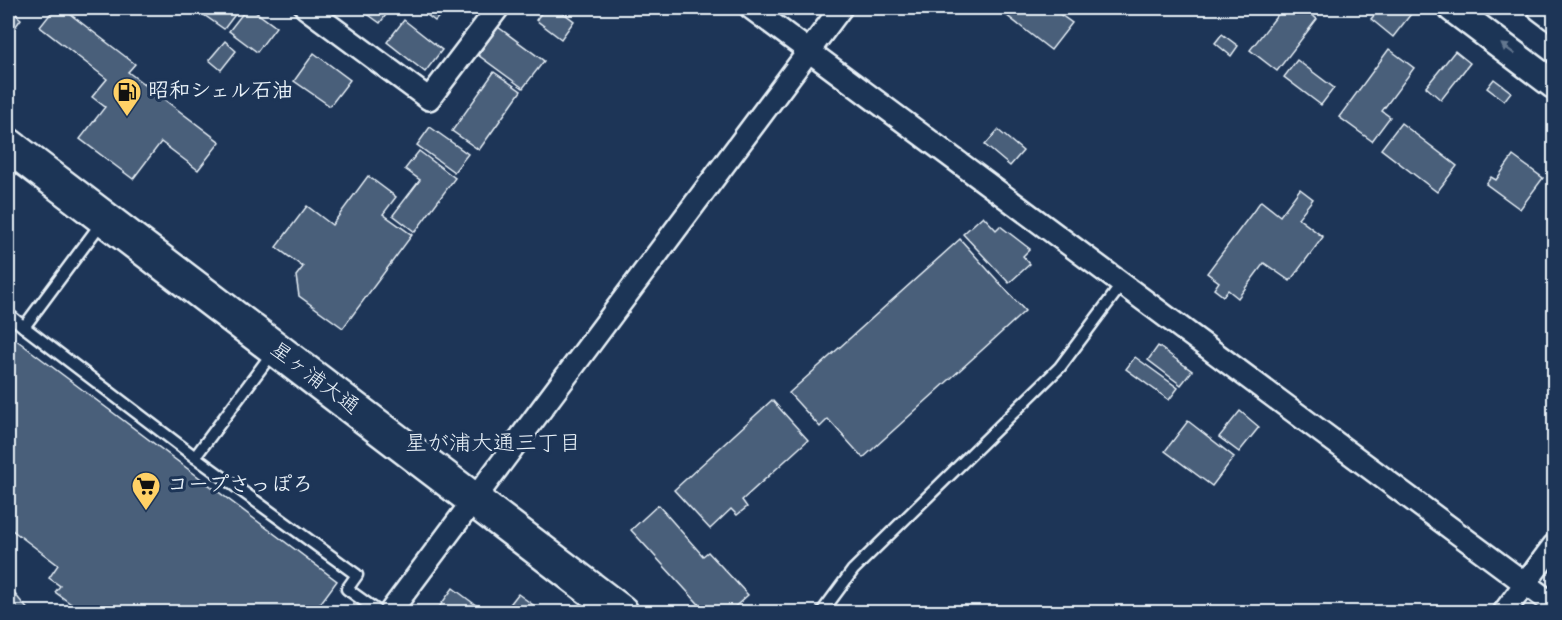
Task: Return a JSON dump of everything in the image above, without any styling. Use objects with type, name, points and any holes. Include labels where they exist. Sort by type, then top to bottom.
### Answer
[{"type":"highway","name":"星ヶ浦大通","points":[[8,145],[621,612]]},
{"type":"street","points":[[306,8],[429,99],[498,8]]},
{"type":"street","points":[[751,8],[1554,605]]},
{"type":"street","points":[[390,612],[841,8]]},
{"type":"street","points":[[1452,8],[1554,85]]},
{"type":"street","points":[[1542,8],[1554,17]]},
{"type":"street","points":[[1504,612],[1554,545]]},
{"type":"lane","points":[[24,327],[104,219]]},
{"type":"lane","points":[[822,612],[853,570],[1060,367],[1122,284]]},
{"type":"lane","points":[[8,314],[195,457],[357,575],[347,589],[379,612]]},
{"type":"lane","points":[[195,457],[275,350]]},
{"type":"building","points":[[8,8],[21,19],[8,37]]},
{"type":"building","points":[[55,8],[62,8],[135,64],[128,72],[220,142],[198,170],[161,142],[133,179],[80,139],[105,107],[92,97],[107,79],[40,27]]},
{"type":"building","points":[[194,8],[240,8],[224,29]]},
{"type":"building","points":[[247,8],[276,27],[257,52],[229,31]]},
{"type":"building","points":[[359,8],[391,8],[380,23]]},
{"type":"building","points":[[435,8],[442,13],[435,21],[419,9]]},
{"type":"building","points":[[545,8],[557,8],[574,21],[561,39],[536,20]]},
{"type":"building","points":[[997,8],[1051,8],[1072,23],[1051,50]]},
{"type":"building","points":[[1283,8],[1302,8],[1317,19],[1277,71],[1250,50]]},
{"type":"building","points":[[1380,8],[1402,8],[1411,14],[1393,37],[1371,19]]},
{"type":"building","points":[[404,20],[442,50],[425,72],[387,42]]},
{"type":"building","points":[[498,27],[544,61],[523,88],[478,55]]},
{"type":"building","points":[[1222,34],[1238,46],[1231,56],[1215,43]]},
{"type":"building","points":[[225,41],[236,51],[221,70],[209,60]]},
{"type":"building","points":[[1389,49],[1414,68],[1382,111],[1390,117],[1372,141],[1339,117]]},
{"type":"building","points":[[1455,51],[1470,63],[1441,100],[1426,87]]},
{"type":"building","points":[[314,53],[350,80],[330,106],[294,81]]},
{"type":"building","points":[[1297,60],[1334,88],[1321,105],[1284,77]]},
{"type":"building","points":[[494,72],[521,91],[479,150],[452,131]]},
{"type":"building","points":[[1494,79],[1511,92],[1504,101],[1487,88]]},
{"type":"building","points":[[1401,123],[1457,166],[1437,192],[1381,149]]},
{"type":"building","points":[[430,127],[468,154],[454,172],[417,145]]},
{"type":"building","points":[[998,130],[1023,151],[1010,166],[985,145]]},
{"type":"building","points":[[419,151],[455,178],[415,232],[393,215],[420,180],[405,169]]},
{"type":"building","points":[[1513,156],[1543,178],[1520,209],[1486,184],[1491,177],[1496,180]]},
{"type":"building","points":[[368,176],[396,197],[383,214],[412,235],[343,328],[299,296],[296,276],[303,267],[276,247],[307,206],[332,225]]},
{"type":"building","points":[[1300,189],[1313,199],[1298,218],[1323,237],[1290,281],[1264,263],[1238,298],[1228,290],[1223,296],[1214,289],[1219,282],[1207,273],[1261,201],[1280,216]]},
{"type":"building","points":[[983,216],[996,230],[1000,226],[1030,249],[1023,256],[1030,264],[1009,283],[963,234]]},
{"type":"building","points":[[960,239],[1025,311],[863,458],[828,419],[820,427],[789,393]]},
{"type":"building","points":[[11,336],[337,581],[314,612],[82,612],[55,592],[60,586],[49,578],[58,565],[8,527],[8,340]]},
{"type":"building","points":[[1158,346],[1192,371],[1181,385],[1148,360]]},
{"type":"building","points":[[1135,357],[1178,388],[1169,400],[1126,369]]},
{"type":"building","points":[[772,400],[808,440],[742,500],[747,507],[737,515],[731,509],[710,529],[674,490]]},
{"type":"building","points":[[1240,411],[1259,427],[1239,452],[1219,437]]},
{"type":"building","points":[[1188,421],[1234,457],[1212,486],[1165,451]]},
{"type":"building","points":[[658,505],[703,556],[708,552],[748,595],[729,612],[706,612],[631,530]]},
{"type":"building","points":[[8,586],[30,612],[8,612]]},
{"type":"building","points":[[453,588],[485,612],[446,612],[439,607]]},
{"type":"building","points":[[518,594],[543,612],[504,612]]},
{"type":"place","name":"昭和シェル石油","points":[[127,118]]},
{"type":"place","name":"コープさっぽろ","points":[[146,512]]},
{"type":"district","name":"星が浦大通三丁目","points":[[493,445]]}]
